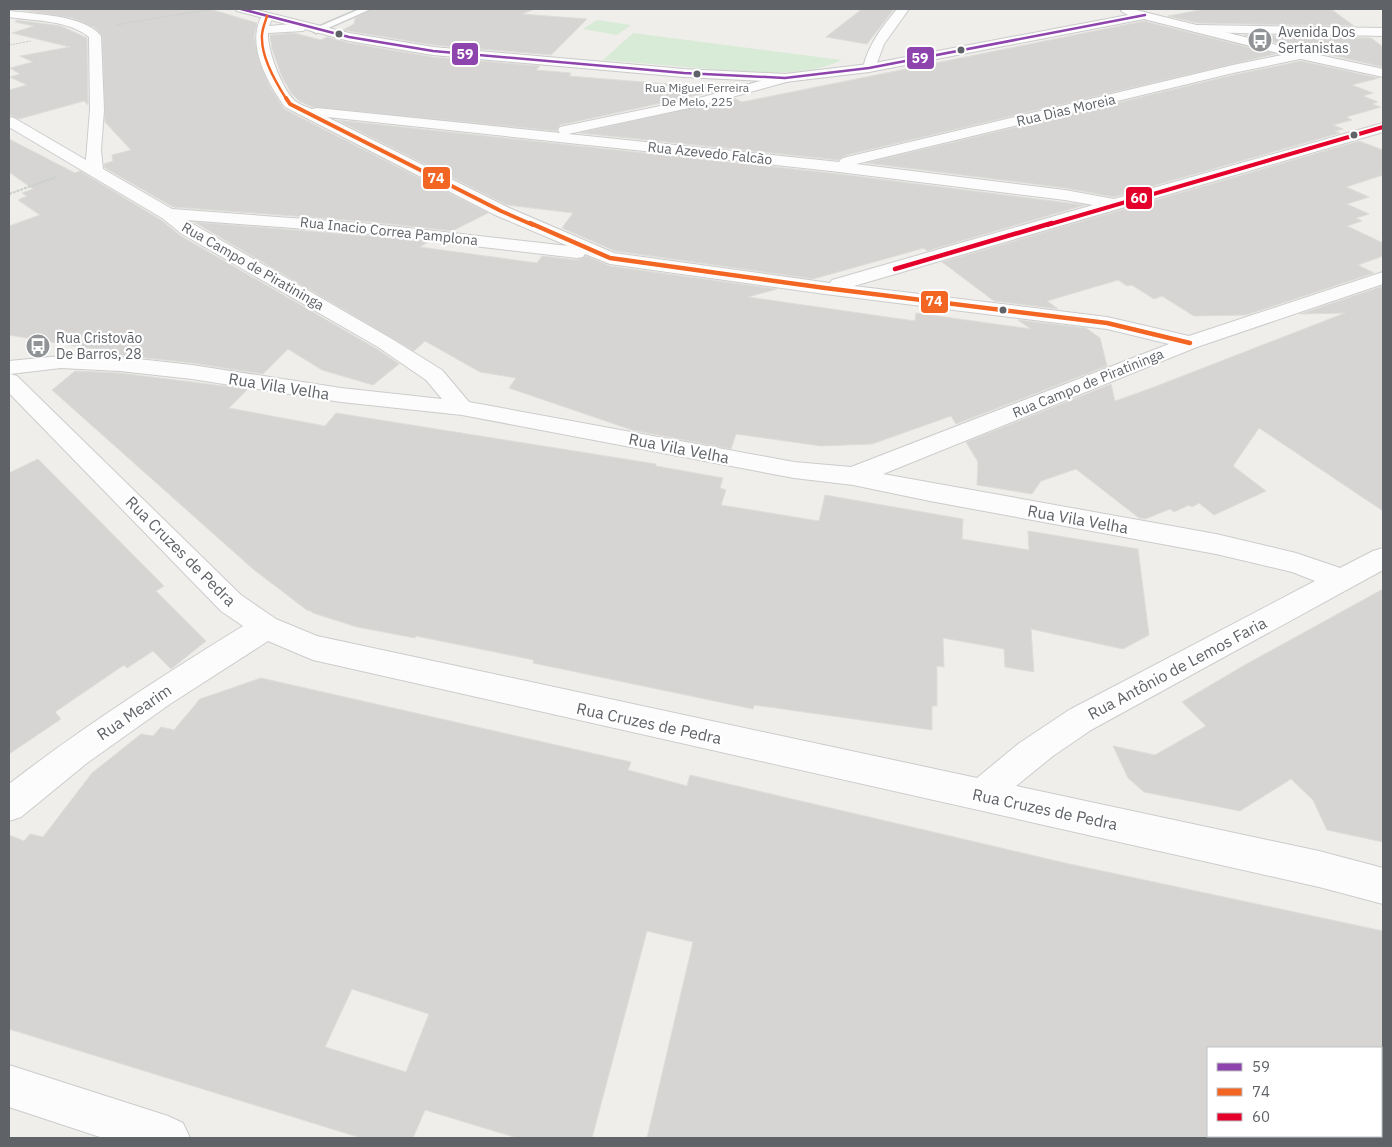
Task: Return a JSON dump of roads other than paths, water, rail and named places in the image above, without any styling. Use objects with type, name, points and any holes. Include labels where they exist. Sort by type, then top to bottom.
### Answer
[{"type":"street","points":[[241,9],[265,23],[303,27],[432,51],[684,73],[784,78],[869,68],[1145,15]]},
{"type":"street","points":[[869,68],[871,57],[878,41],[903,9]]},
{"type":"street","points":[[1120,9],[1301,55],[1383,73]]},
{"type":"street","points":[[9,14],[80,26],[91,30],[95,36],[97,110],[90,170]]},
{"type":"street","points":[[1178,23],[1242,17],[1246,23],[1256,29]]},
{"type":"street","points":[[265,23],[262,43],[280,92],[290,104],[501,211],[610,258]]},
{"type":"street","points":[[1198,29],[1383,32]]},
{"type":"street","name":"Rua Dias Moreia","points":[[831,166],[1233,69],[1301,55]]},
{"type":"street","points":[[542,134],[701,101],[752,89],[784,78]]},
{"type":"street","name":"Rua Azevedo Falcão","points":[[302,111],[542,134],[831,166],[1065,195],[1117,205]]},
{"type":"street","name":"Rua Campo de Piratininga","points":[[9,122],[168,214],[188,230],[385,342],[434,375],[462,408]]},
{"type":"street","points":[[825,288],[1383,127]]},
{"type":"street","name":"Rua Inacio Correa Pamplona","points":[[168,214],[255,218],[486,241],[825,288],[1107,323],[1190,343]]},
{"type":"street","name":"Rua Campo de Piratininga","points":[[853,476],[1190,343],[1383,278]]},
{"type":"street","name":"Rua Vila Velha","points":[[9,368],[61,362],[120,364],[192,372],[341,395],[462,408],[794,470],[853,476],[930,492],[1259,552],[1342,580]]},
{"type":"street","name":"Rua Cruzes de Pedra","points":[[9,381],[231,603],[266,627],[313,648],[982,795],[1383,886]]},
{"type":"street","name":"Rua Antônio de Lemos Faria","points":[[982,795],[1015,764],[1044,742],[1080,720],[1383,558]]},
{"type":"street","name":"Rua Mearim","points":[[9,805],[75,752],[159,694],[266,627]]},
{"type":"street","points":[[9,1086],[168,1138]]},
{"type":"lane","points":[[316,30],[367,9]]},
{"type":"place","name":"Avenida Dos Sertanistas","points":[[1260,40]]},
{"type":"place","name":"Rua Miguel Ferreira De Melo, 225","points":[[697,74]]},
{"type":"place","name":"Rua Cristovão De Barros, 28","points":[[38,346]]}]
